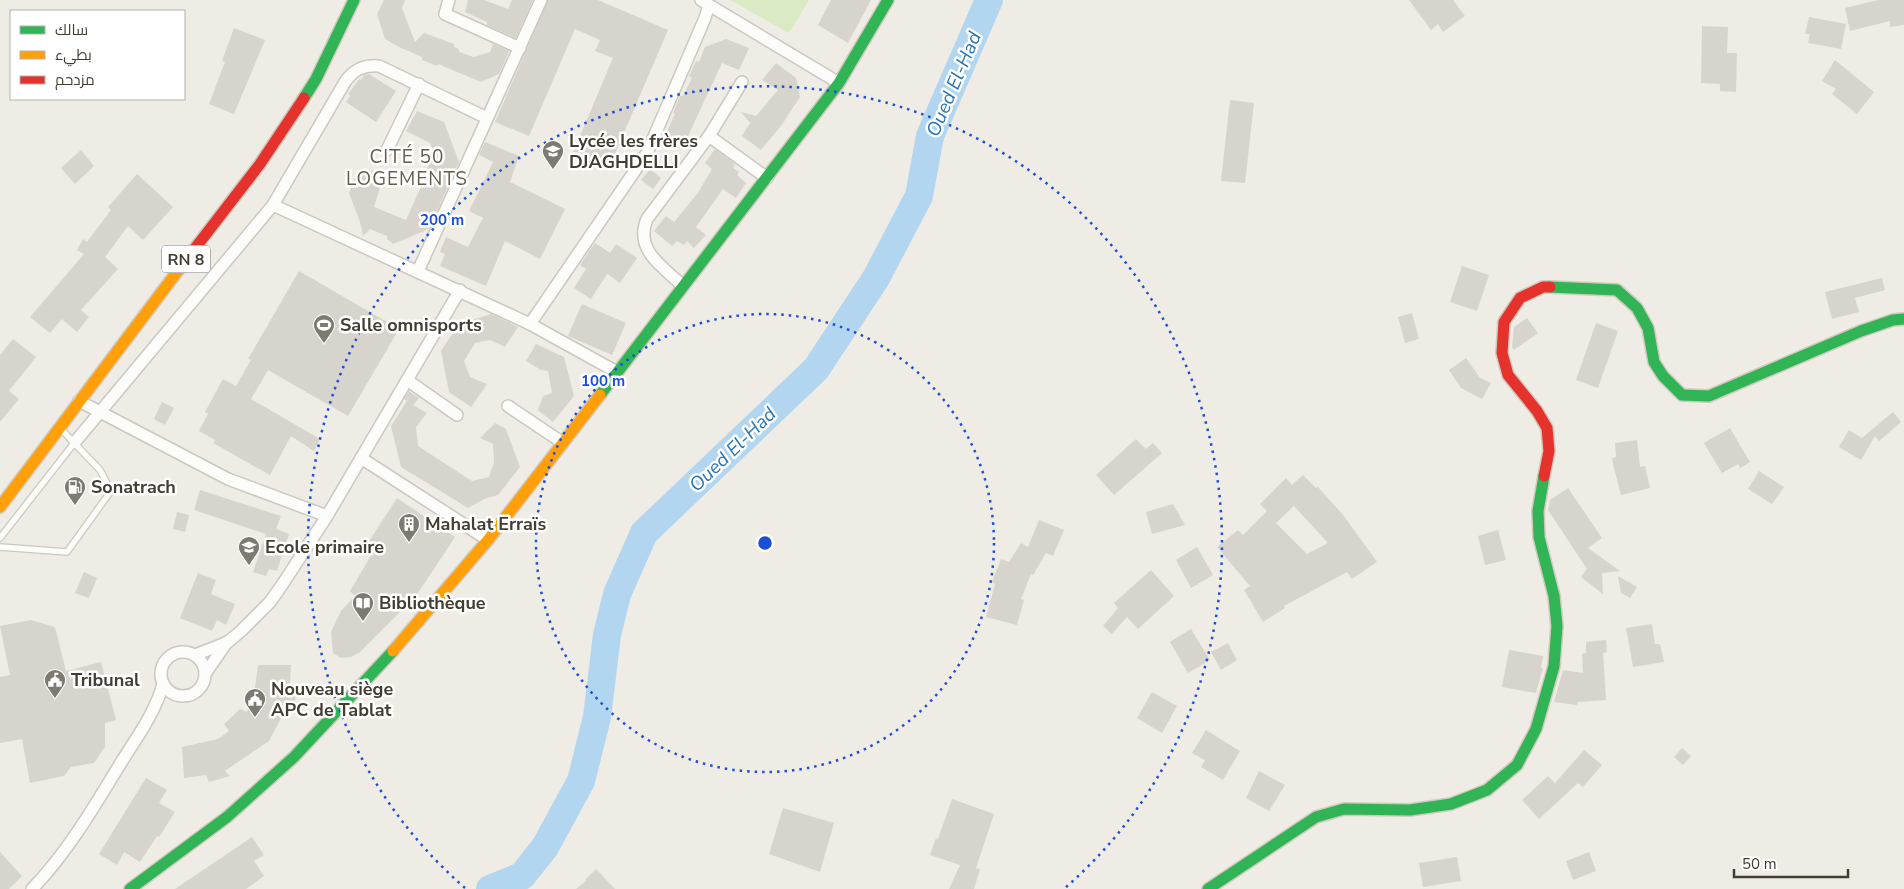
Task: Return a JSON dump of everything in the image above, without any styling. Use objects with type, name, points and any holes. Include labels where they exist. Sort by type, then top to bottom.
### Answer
[{"type":"street","name":"RN 8","points":[[0,507],[141,317],[260,164],[316,79],[354,0]]},
{"type":"street","points":[[449,0],[445,14],[520,48]]},
{"type":"street","points":[[418,271],[541,0]]},
{"type":"street","points":[[130,889],[227,817],[294,757],[382,664],[488,540],[839,83],[888,0]]},
{"type":"street","points":[[530,324],[647,153],[705,2],[839,83]]},
{"type":"street","points":[[75,442],[273,205],[345,82],[356,70],[363,66],[379,66],[487,118]]},
{"type":"street","points":[[683,286],[647,250],[644,243],[644,226],[647,218],[709,136],[742,82]]},
{"type":"street","points":[[387,150],[418,84]]},
{"type":"street","points":[[709,136],[767,178]]},
{"type":"street","points":[[273,205],[460,290],[530,324],[617,372]]},
{"type":"street","points":[[1208,889],[1316,817],[1344,809],[1410,810],[1451,804],[1487,790],[1517,766],[1536,729],[1554,666],[1557,626],[1554,596],[1539,537],[1538,511],[1549,451],[1547,428],[1538,411],[1508,375],[1502,353],[1504,322],[1520,298],[1542,287],[1617,290],[1637,308],[1648,328],[1654,362],[1663,376],[1682,395],[1709,396],[1861,331],[1892,320],[1904,319]]},
{"type":"street","points":[[205,674],[200,660],[195,655],[181,651],[167,657],[160,670],[163,684],[168,691],[182,696],[196,692],[201,687],[205,674],[228,642],[270,602],[327,516],[460,290]]},
{"type":"street","points":[[407,380],[457,415]]},
{"type":"street","points":[[79,401],[228,479],[327,516]]},
{"type":"street","points":[[508,406],[563,443]]},
{"type":"street","points":[[361,458],[488,540]]},
{"type":"street","points":[[195,655],[228,642]]},
{"type":"street","points":[[32,889],[81,825],[152,712],[163,684]]},
{"type":"street","points":[[152,712],[163,702],[175,695]]},
{"type":"lane","points":[[0,547],[67,552],[111,491],[100,470],[60,427]]},
{"type":"lane","points":[[0,538],[75,442]]},
{"type":"green space","points":[[730,0],[809,0],[789,33]]},
{"type":"building","points":[[384,0],[405,0],[402,8],[415,42],[424,33],[454,44],[454,47],[459,49],[459,52],[474,57],[490,52],[493,44],[509,51],[499,74],[481,82],[438,64],[437,66],[422,60],[422,57],[385,39],[377,14]]},
{"type":"building","points":[[468,0],[484,0],[508,9],[512,0],[533,0],[516,38],[487,25],[487,22],[465,12]]},
{"type":"building","points":[[548,0],[598,0],[668,30],[608,170],[572,155],[613,58],[595,51],[600,40],[575,29],[529,136],[495,122]]},
{"type":"building","points":[[831,0],[871,0],[848,43],[818,25]]},
{"type":"building","points":[[1409,0],[1453,0],[1465,16],[1443,32],[1438,24],[1431,30]]},
{"type":"building","points":[[1878,0],[1904,0],[1904,25],[1890,27],[1890,21],[1850,31],[1845,8]]},
{"type":"building","points":[[1809,17],[1846,24],[1841,49],[1808,43],[1810,34],[1805,34]]},
{"type":"building","points":[[1702,26],[1728,27],[1727,53],[1737,53],[1736,92],[1720,91],[1720,84],[1701,83]]},
{"type":"building","points":[[234,28],[265,40],[234,114],[209,104],[225,62],[222,61]]},
{"type":"building","points":[[726,39],[749,48],[739,70],[722,63],[682,149],[663,141],[675,114],[673,113],[680,96],[683,96],[692,78],[689,76],[696,61],[699,62],[705,47]]},
{"type":"building","points":[[1835,60],[1874,92],[1857,114],[1832,94],[1836,89],[1822,81]]},
{"type":"building","points":[[776,63],[796,78],[800,97],[781,126],[761,150],[742,136],[750,123],[741,112],[756,116],[778,90],[762,80]]},
{"type":"building","points":[[369,74],[396,91],[376,122],[346,102],[350,96],[348,94],[359,79],[361,80],[364,75]]},
{"type":"building","points":[[1230,100],[1254,103],[1245,183],[1221,181]]},
{"type":"building","points":[[417,111],[444,122],[459,162],[429,229],[393,244],[387,239],[387,236],[370,229],[363,236],[349,193],[357,172],[369,177],[372,170],[384,174],[374,207],[406,220],[425,178],[433,152],[430,143],[406,131]]},
{"type":"building","points":[[485,142],[519,156],[510,182],[565,209],[540,259],[505,241],[486,286],[440,266],[445,254],[440,252],[446,237],[468,247],[483,218],[469,211],[493,162],[479,155]]},
{"type":"building","points":[[715,149],[735,164],[733,168],[739,172],[737,175],[746,183],[736,198],[723,189],[696,227],[706,235],[694,248],[687,241],[684,245],[677,241],[672,246],[654,231],[666,216],[674,222],[697,194],[712,169],[705,163]]},
{"type":"building","points":[[81,150],[94,166],[75,184],[61,168]]},
{"type":"building","points":[[650,169],[661,178],[653,189],[641,180]]},
{"type":"building","points":[[137,174],[173,207],[143,240],[128,226],[105,257],[118,269],[81,310],[89,317],[77,332],[62,319],[50,333],[30,317],[84,254],[77,250],[83,239],[87,242],[111,210],[108,207]]},
{"type":"building","points":[[595,243],[610,253],[616,244],[637,258],[620,283],[607,274],[591,299],[574,288],[586,269],[580,265]]},
{"type":"building","points":[[1462,266],[1489,275],[1477,311],[1450,302]]},
{"type":"building","name":"Salle omnisports","points":[[299,271],[399,329],[348,416],[268,370],[251,399],[320,439],[314,451],[291,436],[270,475],[213,443],[215,440],[199,431],[208,414],[205,412],[223,379],[236,386],[251,360],[248,359]]},
{"type":"building","points":[[1882,278],[1885,290],[1855,298],[1859,312],[1832,319],[1825,292]]},
{"type":"building","points":[[582,304],[626,323],[612,355],[568,336]]},
{"type":"building","points":[[1412,313],[1419,339],[1405,343],[1398,317]]},
{"type":"building","points":[[491,314],[518,327],[505,347],[490,340],[475,343],[464,361],[470,377],[487,384],[471,407],[449,392],[441,351],[459,324]]},
{"type":"building","points":[[1527,318],[1538,333],[1514,350],[1512,347],[1514,327]]},
{"type":"building","points":[[1596,323],[1618,331],[1598,388],[1576,380]]},
{"type":"building","points":[[13,339],[36,357],[9,391],[19,399],[0,422],[0,355]]},
{"type":"building","points":[[536,344],[564,357],[574,396],[553,422],[538,410],[543,396],[552,393],[548,371],[541,370],[526,361]]},
{"type":"building","points":[[1466,358],[1480,378],[1491,383],[1482,399],[1461,388],[1449,370]]},
{"type":"building","points":[[409,391],[419,398],[413,405],[427,413],[416,427],[418,446],[472,481],[489,477],[494,462],[493,444],[480,438],[495,423],[506,429],[520,467],[498,495],[484,499],[468,508],[401,467],[391,426],[407,401],[412,404],[404,399]]},
{"type":"building","points":[[162,402],[174,408],[165,425],[154,419]]},
{"type":"building","points":[[1893,412],[1901,422],[1879,441],[1875,436],[1861,460],[1839,447],[1849,430],[1862,438]]},
{"type":"building","points":[[1730,428],[1750,462],[1740,468],[1738,464],[1722,473],[1704,443]]},
{"type":"building","points":[[1136,439],[1146,449],[1153,443],[1162,453],[1114,495],[1096,475]]},
{"type":"building","points":[[1637,440],[1640,467],[1645,466],[1650,488],[1621,495],[1612,458],[1616,457],[1615,443]]},
{"type":"building","points":[[1759,471],[1784,487],[1772,504],[1748,489]]},
{"type":"building","points":[[1303,475],[1316,488],[1318,487],[1344,516],[1377,562],[1352,579],[1347,572],[1284,606],[1285,608],[1263,622],[1244,590],[1250,586],[1217,547],[1238,530],[1243,535],[1267,511],[1260,504],[1286,478],[1292,485]],"holes":[[[1294,506],[1328,543],[1307,554],[1276,523]]]},
{"type":"building","points":[[1568,488],[1602,538],[1588,548],[1620,571],[1602,573],[1603,594],[1581,577],[1587,569],[1548,510],[1550,500]]},
{"type":"building","points":[[200,490],[281,516],[276,529],[289,534],[277,571],[269,569],[266,576],[253,572],[266,534],[194,510]]},
{"type":"building","points":[[397,498],[455,537],[416,596],[360,652],[351,657],[341,658],[333,653],[331,632],[341,611],[355,596],[350,591],[372,554],[364,549]]},
{"type":"building","points":[[1173,504],[1185,525],[1152,534],[1146,512]]},
{"type":"building","points":[[177,512],[189,515],[185,532],[173,529]]},
{"type":"building","points":[[1039,520],[1064,530],[1053,556],[1046,553],[1033,575],[1031,574],[1021,599],[1024,600],[1017,625],[986,617],[995,584],[992,582],[1001,559],[1009,562],[1021,543],[1028,547]]},
{"type":"building","points":[[1498,530],[1506,560],[1485,565],[1478,536]]},
{"type":"building","points":[[1197,547],[1213,575],[1191,588],[1176,560]]},
{"type":"building","points":[[1151,570],[1174,596],[1138,629],[1127,617],[1112,634],[1103,626],[1118,608],[1114,603]]},
{"type":"building","points":[[84,572],[97,578],[89,598],[75,593]]},
{"type":"building","points":[[198,573],[216,580],[211,594],[235,604],[226,625],[217,620],[212,631],[180,618]]},
{"type":"building","points":[[1618,576],[1637,587],[1630,598],[1621,593]]},
{"type":"building","name":"Tribunal","points":[[31,620],[55,627],[66,671],[101,662],[116,720],[105,723],[105,747],[94,763],[71,767],[64,776],[30,783],[22,739],[0,743],[0,677],[10,675],[0,626]]},
{"type":"building","points":[[1652,624],[1655,644],[1660,644],[1664,662],[1633,667],[1626,628]]},
{"type":"building","points":[[1191,629],[1210,660],[1188,673],[1170,642]]},
{"type":"building","points":[[1606,640],[1607,652],[1603,653],[1606,700],[1578,702],[1577,705],[1554,702],[1563,670],[1583,673],[1582,654],[1586,653],[1586,642]]},
{"type":"building","points":[[1228,643],[1237,660],[1221,670],[1211,652]]},
{"type":"building","points":[[1509,650],[1543,656],[1541,668],[1543,668],[1536,693],[1502,687]]},
{"type":"building","name":"Nouveau siège APC de Tablat","points":[[258,665],[291,665],[290,688],[297,688],[293,711],[286,709],[269,741],[225,771],[230,776],[209,782],[206,775],[184,778],[182,747],[218,739],[229,731],[224,724],[240,709],[247,712],[254,695]]},
{"type":"building","points":[[1152,692],[1177,706],[1162,733],[1137,718]]},
{"type":"building","points":[[1206,730],[1240,751],[1223,780],[1201,767],[1205,760],[1192,753]]},
{"type":"building","points":[[1682,748],[1691,756],[1683,765],[1674,757]]},
{"type":"building","points":[[1584,750],[1602,765],[1583,787],[1578,783],[1539,819],[1522,800],[1548,776],[1555,783]]},
{"type":"building","points":[[1259,771],[1285,785],[1269,811],[1246,798]]},
{"type":"building","points":[[146,778],[167,790],[159,803],[175,812],[140,862],[124,852],[117,865],[99,854]]},
{"type":"building","points":[[952,799],[994,814],[976,868],[980,869],[974,889],[949,889],[960,865],[930,855],[936,838],[938,839]]},
{"type":"building","points":[[783,808],[834,823],[820,872],[769,854]]},
{"type":"building","points":[[252,837],[264,855],[254,861],[264,876],[246,889],[175,889]]},
{"type":"building","points":[[0,852],[22,876],[9,889],[0,889]]},
{"type":"building","points":[[1589,852],[1596,871],[1573,880],[1566,861]]},
{"type":"building","points":[[1457,857],[1461,881],[1423,887],[1419,863]]},
{"type":"building","points":[[596,869],[615,889],[576,889],[586,881]]},
{"type":"waterway","name":"Oued El-Had","points":[[490,889],[522,876],[545,847],[581,781],[597,717],[607,635],[617,594],[644,533],[816,369],[876,278],[919,196],[930,136],[989,0]]},
{"type":"traffic: fast","points":[[304,98],[316,79],[354,0]]},
{"type":"traffic: fast","points":[[600,395],[839,83],[888,0]]},
{"type":"traffic: fast","points":[[1550,287],[1617,290],[1637,308],[1648,328],[1654,362],[1663,376],[1682,395],[1709,396],[1861,331],[1893,320],[1904,319]]},
{"type":"traffic: fast","points":[[1208,889],[1316,817],[1344,809],[1410,810],[1451,804],[1487,790],[1517,765],[1536,729],[1554,666],[1557,626],[1554,596],[1539,537],[1538,511],[1544,476]]},
{"type":"traffic: fast","points":[[130,889],[227,817],[294,757],[393,651]]},
{"type":"traffic: slow","points":[[0,507],[189,256]]},
{"type":"traffic: slow","points":[[393,651],[488,540],[600,395]]},
{"type":"traffic: jam","points":[[189,256],[260,164],[304,98]]},
{"type":"traffic: jam","points":[[1544,476],[1549,451],[1547,428],[1537,411],[1508,375],[1502,353],[1504,322],[1520,298],[1543,287],[1550,287]]},
{"type":"place","name":"Lycée les frères DJAGHDELLI","points":[[553,170]]},
{"type":"place","name":"Salle omnisports","points":[[324,344]]},
{"type":"place","name":"Sonatrach","points":[[75,506]]},
{"type":"place","name":"Mahalat Erraïs","points":[[409,543]]},
{"type":"place","name":"Ecole primaire","points":[[249,566]]},
{"type":"place","name":"Bibliothèque","points":[[363,622]]},
{"type":"place","name":"Tribunal","points":[[55,699]]},
{"type":"place","name":"Nouveau siège APC de Tablat","points":[[255,718]]},
{"type":"district","name":"CITÉ 50 LOGEMENTS","points":[[407,167]]}]
